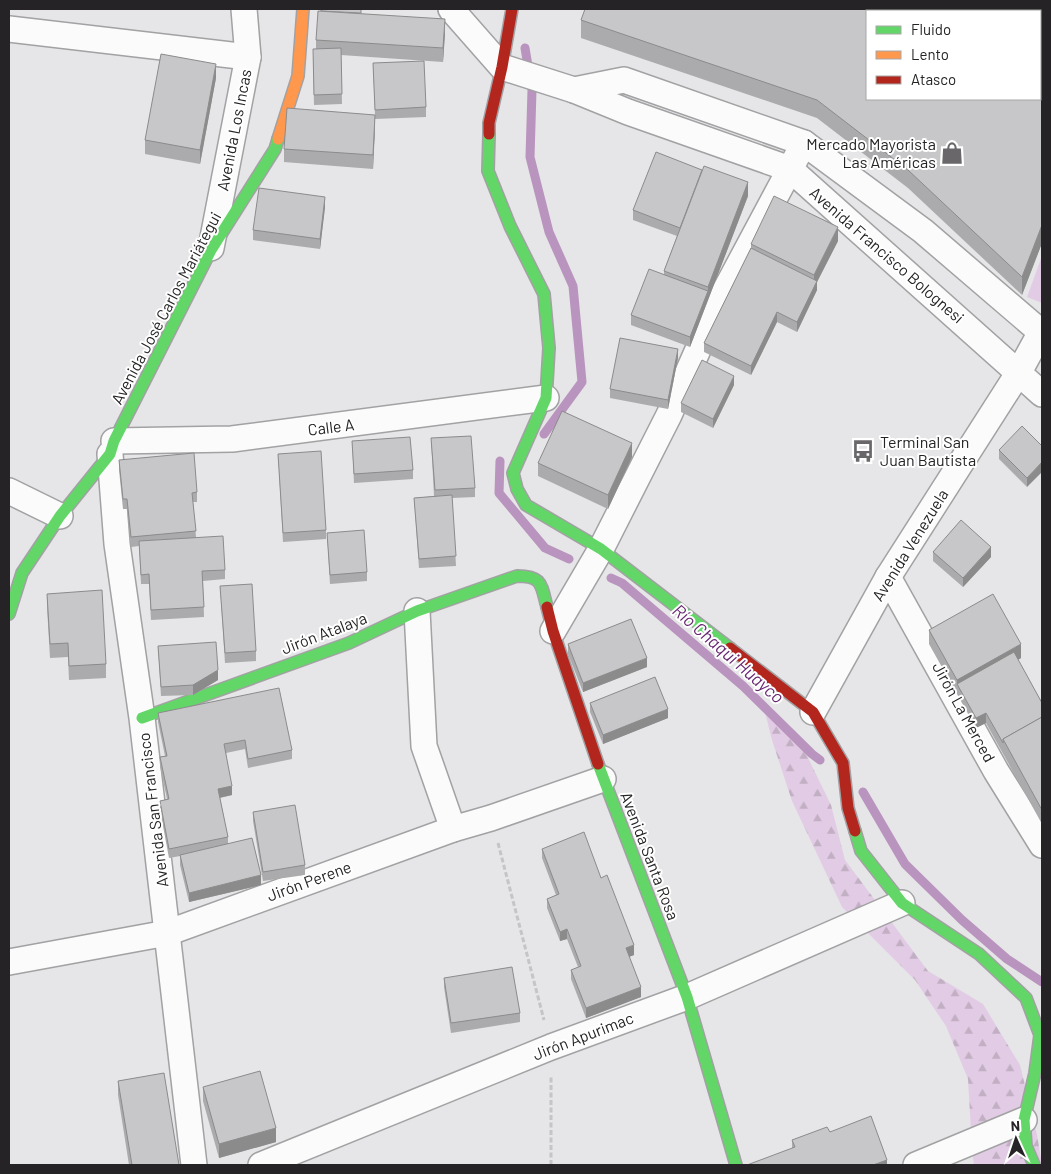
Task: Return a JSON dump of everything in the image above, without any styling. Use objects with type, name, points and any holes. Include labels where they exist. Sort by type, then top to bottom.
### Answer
[{"type":"street","name":"Avenida Los Incas","points":[[211,250],[248,57],[244,9]]},
{"type":"street","name":"Avenida José Carlos Mariátegui","points":[[9,614],[22,573],[60,516],[112,448],[211,250],[275,148],[298,76],[303,9]]},
{"type":"street","points":[[451,9],[508,70]]},
{"type":"street","points":[[512,9],[508,70],[489,123],[488,171],[510,226],[544,294],[549,348],[546,398],[513,473],[517,489],[526,505],[602,549],[813,712],[843,763],[848,808],[861,851],[902,902],[979,954],[1026,998],[1040,1035],[1035,1073],[1024,1120],[1026,1146],[1034,1165]]},
{"type":"street","points":[[9,29],[248,57]]},
{"type":"street","name":"Avenida Francisco Bolognesi","points":[[508,70],[574,90],[628,112],[790,169],[1042,394]]},
{"type":"street","name":"Avenida Francisco Bolognesi","points":[[574,90],[624,80],[804,143],[923,231],[1042,332]]},
{"type":"street","points":[[553,631],[602,549],[669,415],[720,300],[804,143]]},
{"type":"street","name":"Avenida Venezuela","points":[[813,712],[888,577],[1019,372],[1042,332]]},
{"type":"street","name":"Calle A","points":[[112,448],[232,438],[546,398]]},
{"type":"street","name":"Avenida San Francisco","points":[[112,448],[117,544],[142,718],[194,1165]]},
{"type":"street","points":[[9,491],[60,516]]},
{"type":"street","name":"Jirón Atalaya","points":[[142,718],[349,643],[417,611],[517,576]]},
{"type":"street","name":"Avenida Santa Rosa","points":[[517,576],[531,576],[541,584],[553,631],[604,779],[686,997],[736,1165]]},
{"type":"street","name":"Jirón La Merced","points":[[888,577],[996,771],[1042,845]]},
{"type":"street","points":[[417,611],[424,746],[453,829]]},
{"type":"street","name":"Jirón Perene","points":[[9,962],[167,933],[453,829],[491,818],[604,779]]},
{"type":"street","name":"Jirón Apurimac","points":[[261,1165],[551,1047],[686,997],[902,902]]},
{"type":"street","points":[[916,1165],[1024,1120]]},
{"type":"path","points":[[491,818],[551,1047],[551,1165]]},
{"type":"green space","points":[[1042,256],[1042,303],[1027,297]]},
{"type":"green space","points":[[765,712],[795,731],[831,805],[845,860],[928,971],[983,1004],[1020,1065],[1037,1135],[1042,1165],[974,1165],[968,1079],[946,1026],[915,980],[842,907],[792,801]]},
{"type":"building","points":[[321,9],[361,9],[361,13],[321,11]]},
{"type":"building","name":"Mercado Mayorista Las Américas","points":[[585,9],[1042,9],[1042,225],[1022,277],[908,170],[817,100],[581,20]]},
{"type":"building","points":[[318,11],[445,19],[443,48],[316,40]]},
{"type":"building","points":[[341,48],[342,94],[314,95],[313,49]]},
{"type":"building","points":[[161,54],[216,64],[200,150],[145,140]]},
{"type":"building","points":[[424,61],[426,107],[375,110],[373,63]]},
{"type":"building","points":[[287,108],[375,115],[373,155],[284,149]]},
{"type":"building","points":[[656,152],[702,170],[680,228],[633,210]]},
{"type":"building","points":[[704,166],[748,182],[708,287],[664,271]]},
{"type":"building","points":[[259,188],[325,197],[320,239],[253,230]]},
{"type":"building","points":[[774,196],[838,227],[814,275],[751,244]]},
{"type":"building","points":[[751,248],[817,281],[797,322],[777,312],[751,366],[704,343]]},
{"type":"building","points":[[649,269],[708,291],[690,337],[631,315]]},
{"type":"building","points":[[620,338],[678,349],[668,400],[610,389]]},
{"type":"building","points":[[702,360],[734,376],[713,419],[681,403]]},
{"type":"building","points":[[562,411],[632,443],[608,495],[538,463]]},
{"type":"building","points":[[1022,426],[1042,446],[1042,462],[1027,478],[999,450]]},
{"type":"building","points":[[471,436],[475,488],[435,490],[431,438]]},
{"type":"building","points":[[410,437],[413,470],[354,474],[352,441]]},
{"type":"building","points":[[321,451],[326,530],[283,533],[278,454]]},
{"type":"building","points":[[194,453],[197,492],[192,493],[196,531],[131,537],[127,499],[123,499],[119,460]]},
{"type":"building","points":[[452,495],[456,556],[419,559],[414,498]]},
{"type":"building","points":[[961,520],[991,547],[963,578],[933,552]]},
{"type":"building","points":[[364,530],[367,572],[330,575],[327,533]]},
{"type":"building","points":[[223,536],[225,570],[202,571],[204,607],[151,610],[149,574],[141,575],[139,541]]},
{"type":"building","points":[[252,584],[256,651],[225,653],[220,586]]},
{"type":"building","points":[[102,590],[106,664],[69,666],[68,643],[50,644],[47,594]]},
{"type":"building","points":[[993,594],[1021,644],[957,680],[929,630]]},
{"type":"building","points":[[631,619],[647,658],[583,683],[568,644]]},
{"type":"building","points":[[216,642],[218,670],[193,685],[161,687],[158,646]]},
{"type":"building","points":[[1014,652],[1042,703],[1042,717],[1003,739],[1003,743],[986,713],[976,718],[957,684]]},
{"type":"building","points":[[655,677],[668,709],[603,735],[590,703]]},
{"type":"building","points":[[279,688],[292,750],[248,759],[245,740],[224,744],[232,786],[218,789],[228,837],[169,849],[160,801],[169,799],[160,757],[167,756],[158,713]]},
{"type":"building","points":[[1042,717],[1042,810],[1003,739]]},
{"type":"building","points":[[295,805],[305,865],[263,872],[253,812]]},
{"type":"building","points":[[584,832],[601,878],[607,875],[634,945],[626,948],[641,987],[586,1008],[571,970],[581,966],[567,929],[560,932],[547,899],[559,894],[542,849]]},
{"type":"building","points":[[252,838],[261,875],[189,893],[180,855]]},
{"type":"building","points":[[512,967],[520,1013],[451,1023],[444,978]]},
{"type":"building","points":[[260,1071],[276,1128],[219,1144],[203,1087]]},
{"type":"building","points":[[164,1073],[179,1165],[132,1165],[118,1081]]},
{"type":"building","points":[[871,1116],[887,1160],[873,1165],[747,1165],[795,1147],[792,1140],[827,1127],[830,1132]]},
{"type":"waterway","name":"Río Chaqui Huayco","points":[[525,48],[532,90],[530,157],[549,232],[573,286],[582,382],[544,434]]},
{"type":"waterway","name":"Río Chaqui Huayco","points":[[500,461],[499,493],[545,548],[569,559]]},
{"type":"waterway","name":"Río Chaqui Huayco","points":[[611,578],[622,583],[743,686],[820,760]]},
{"type":"waterway","name":"Río Chaqui Huayco","points":[[863,792],[905,864],[962,920],[1007,959],[1042,982]]},
{"type":"traffic: fast","points":[[489,134],[488,171],[510,226],[544,294],[549,348],[546,398],[513,473],[517,489],[526,505],[601,549],[730,648]]},
{"type":"traffic: fast","points":[[9,614],[22,573],[60,516],[110,454],[114,441],[211,250],[275,149],[278,139]]},
{"type":"traffic: fast","points":[[142,718],[349,643],[417,611],[517,576],[526,576],[540,583],[547,607]]},
{"type":"traffic: fast","points":[[598,764],[687,997],[736,1165]]},
{"type":"traffic: fast","points":[[855,831],[861,851],[902,903],[979,954],[1026,998],[1040,1035],[1035,1073],[1024,1120],[1026,1146],[1034,1165]]},
{"type":"traffic: slow","points":[[278,139],[298,76],[303,9]]},
{"type":"traffic: jam","points":[[489,134],[489,123],[502,67],[512,9]]},
{"type":"traffic: jam","points":[[547,607],[553,631],[598,764]]},
{"type":"traffic: jam","points":[[730,648],[813,712],[843,763],[848,808],[855,831]]},
{"type":"place","name":"Mercado Mayorista Las Américas","points":[[952,153]]},
{"type":"place","name":"Terminal San Juan Bautista","points":[[863,451]]}]
